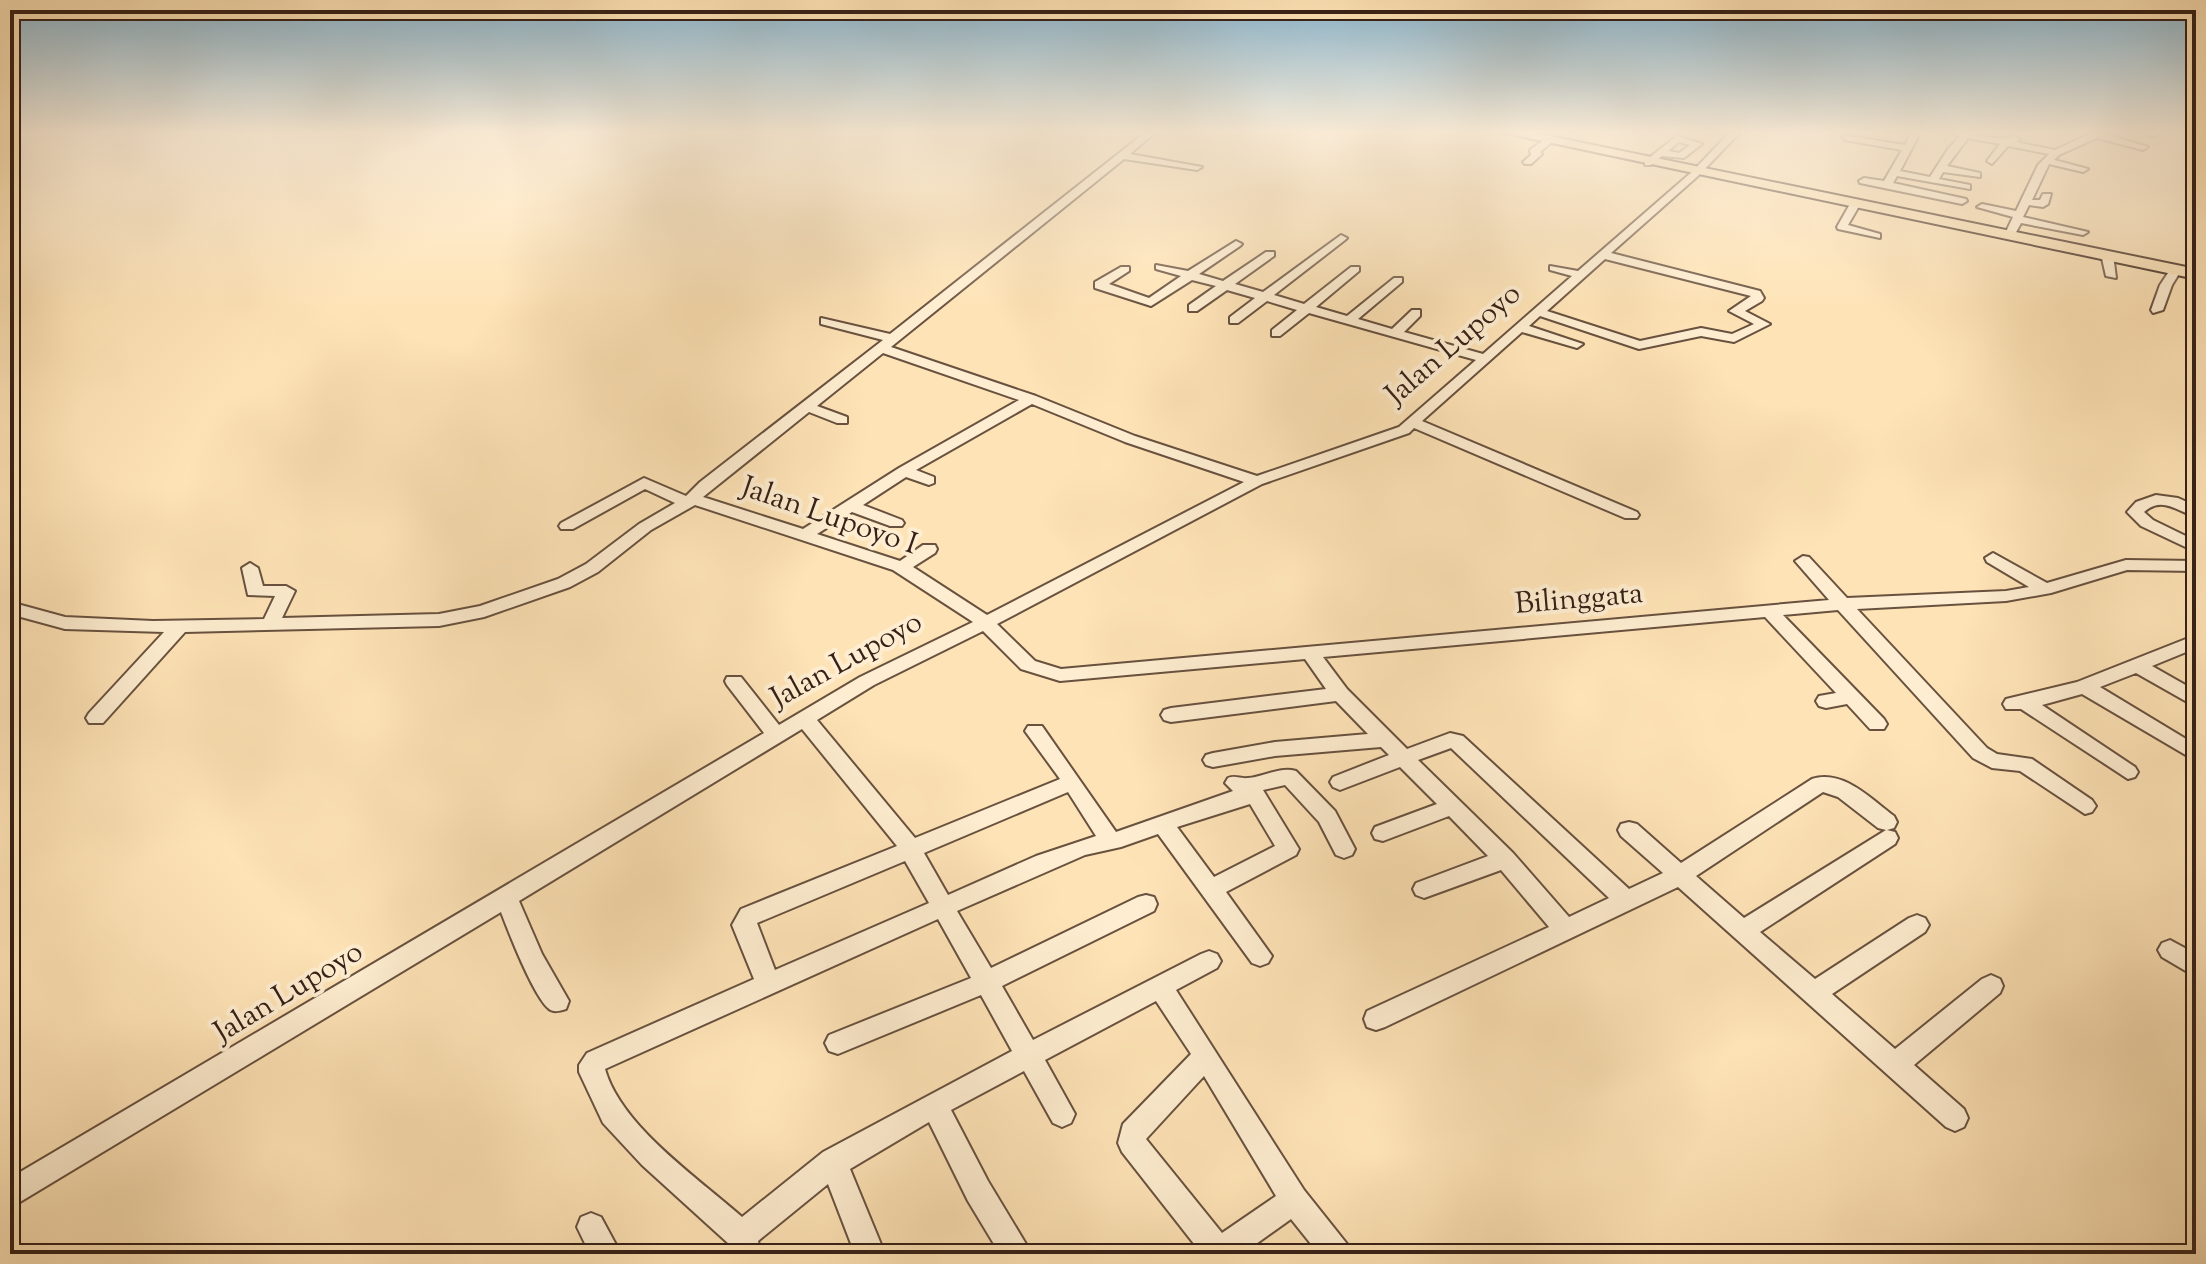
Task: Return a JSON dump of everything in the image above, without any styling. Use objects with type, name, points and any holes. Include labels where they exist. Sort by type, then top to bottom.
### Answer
[{"type":"main road","points":[[1777,190],[2009,236],[2055,241],[2196,274]]},
{"type":"street","points":[[10,608],[65,623],[180,626],[439,620],[471,615],[564,583],[592,568],[645,527],[690,501],[705,485],[888,344],[1080,190]]},
{"type":"street","name":"Jalan Lupoyo","points":[[10,1194],[916,654],[1075,578],[1257,481],[1377,441],[1414,423],[1676,190]]},
{"type":"street","points":[[1910,190],[1962,201]]},
{"type":"street","points":[[2009,236],[2032,190]]},
{"type":"street","points":[[2026,202],[2043,204],[2047,196]]},
{"type":"street","points":[[1854,206],[1842,227],[1876,236]]},
{"type":"street","points":[[1982,207],[2083,232]]},
{"type":"street","points":[[1234,320],[1341,238]]},
{"type":"street","points":[[1125,269],[1099,285],[1151,302],[1236,244]]},
{"type":"street","points":[[1193,308],[1270,254]]},
{"type":"street","points":[[1539,312],[1638,345],[1701,332],[1734,338],[1764,324],[1735,311],[1758,298],[1756,294],[1601,254]]},
{"type":"street","points":[[2107,254],[2112,276]]},
{"type":"street","points":[[1160,267],[1486,359]]},
{"type":"street","points":[[1554,268],[1580,275]]},
{"type":"street","points":[[1276,333],[1355,269]]},
{"type":"street","points":[[2157,310],[2176,269]]},
{"type":"street","points":[[1349,320],[1398,280]]},
{"type":"street","points":[[1395,333],[1416,313]]},
{"type":"street","points":[[825,321],[1130,439],[1257,481]]},
{"type":"street","points":[[1521,328],[1577,344]]},
{"type":"street","points":[[805,535],[904,471],[1031,399]]},
{"type":"street","points":[[807,407],[842,420]]},
{"type":"street","points":[[1414,423],[1631,515]]},
{"type":"street","points":[[904,471],[929,480]]},
{"type":"street","name":"Jalan Lupoyo I","points":[[567,526],[644,483],[690,501],[902,567],[984,621]]},
{"type":"street","points":[[2196,512],[2162,498],[2141,505],[2135,512],[2147,523],[2196,547]]},
{"type":"street","points":[[852,506],[896,523]]},
{"type":"street","points":[[902,567],[929,549]]},
{"type":"street","points":[[1993,558],[2045,589]]},
{"type":"street","points":[[1803,561],[1980,753],[1996,762],[2025,764],[2085,806]]},
{"type":"street","name":"Bilinggata","points":[[984,621],[1028,665],[1037,671],[1060,675],[1972,600],[2045,589],[2126,565],[2188,565]]},
{"type":"street","points":[[2188,565],[2196,578]]},
{"type":"street","points":[[250,568],[255,579],[254,591],[286,591],[270,624]]},
{"type":"street","points":[[1773,616],[1877,724]]},
{"type":"street","points":[[96,718],[180,626]]},
{"type":"street","points":[[2128,772],[2019,703],[2047,700],[2085,687],[2196,641]]},
{"type":"street","points":[[1312,656],[1340,694],[1505,859],[1564,928]]},
{"type":"street","points":[[2137,665],[2196,700]]},
{"type":"street","points":[[734,681],[776,735]]},
{"type":"street","points":[[2085,687],[2196,754]]},
{"type":"street","points":[[1171,715],[1340,694]]},
{"type":"street","points":[[1826,701],[1851,697]]},
{"type":"street","points":[[804,718],[871,794],[910,848],[1062,1114]]},
{"type":"street","points":[[1035,731],[1111,841]]},
{"type":"street","points":[[1213,760],[1275,749],[1384,740]]},
{"type":"street","points":[[1340,782],[1450,740],[1463,744],[1626,900]]},
{"type":"street","points":[[1209,961],[833,1161],[786,1197],[744,1245],[612,1114],[592,1072],[592,1065],[1082,847],[1111,841],[1232,799],[1247,788],[1289,776],[1327,817],[1344,849]]},
{"type":"street","points":[[769,986],[744,925],[746,919],[757,911],[1073,782]]},
{"type":"street","points":[[1376,1019],[1680,874],[1819,784],[1838,788],[1887,830],[1744,930]]},
{"type":"street","points":[[1210,890],[1288,849],[1247,788]]},
{"type":"street","points":[[1383,833],[1452,807]]},
{"type":"street","points":[[1162,824],[1260,956]]},
{"type":"street","points":[[1629,830],[1955,1118]]},
{"type":"street","points":[[1424,889],[1505,859]]},
{"type":"street","points":[[506,897],[532,959],[557,1001]]},
{"type":"street","points":[[838,1043],[987,982],[1146,904]]},
{"type":"street","points":[[1814,993],[1917,925]]},
{"type":"street","points":[[2170,950],[2196,967]]},
{"type":"street","points":[[1159,985],[1294,1200],[1337,1254]]},
{"type":"street","points":[[1895,1065],[1991,986]]},
{"type":"street","points":[[1206,1056],[1133,1133],[1134,1147],[1219,1250],[1225,1250],[1294,1200]]},
{"type":"street","points":[[934,1105],[978,1191],[1017,1254]]},
{"type":"street","points":[[833,1161],[870,1254]]},
{"type":"street","points":[[591,1227],[606,1254]]}]
